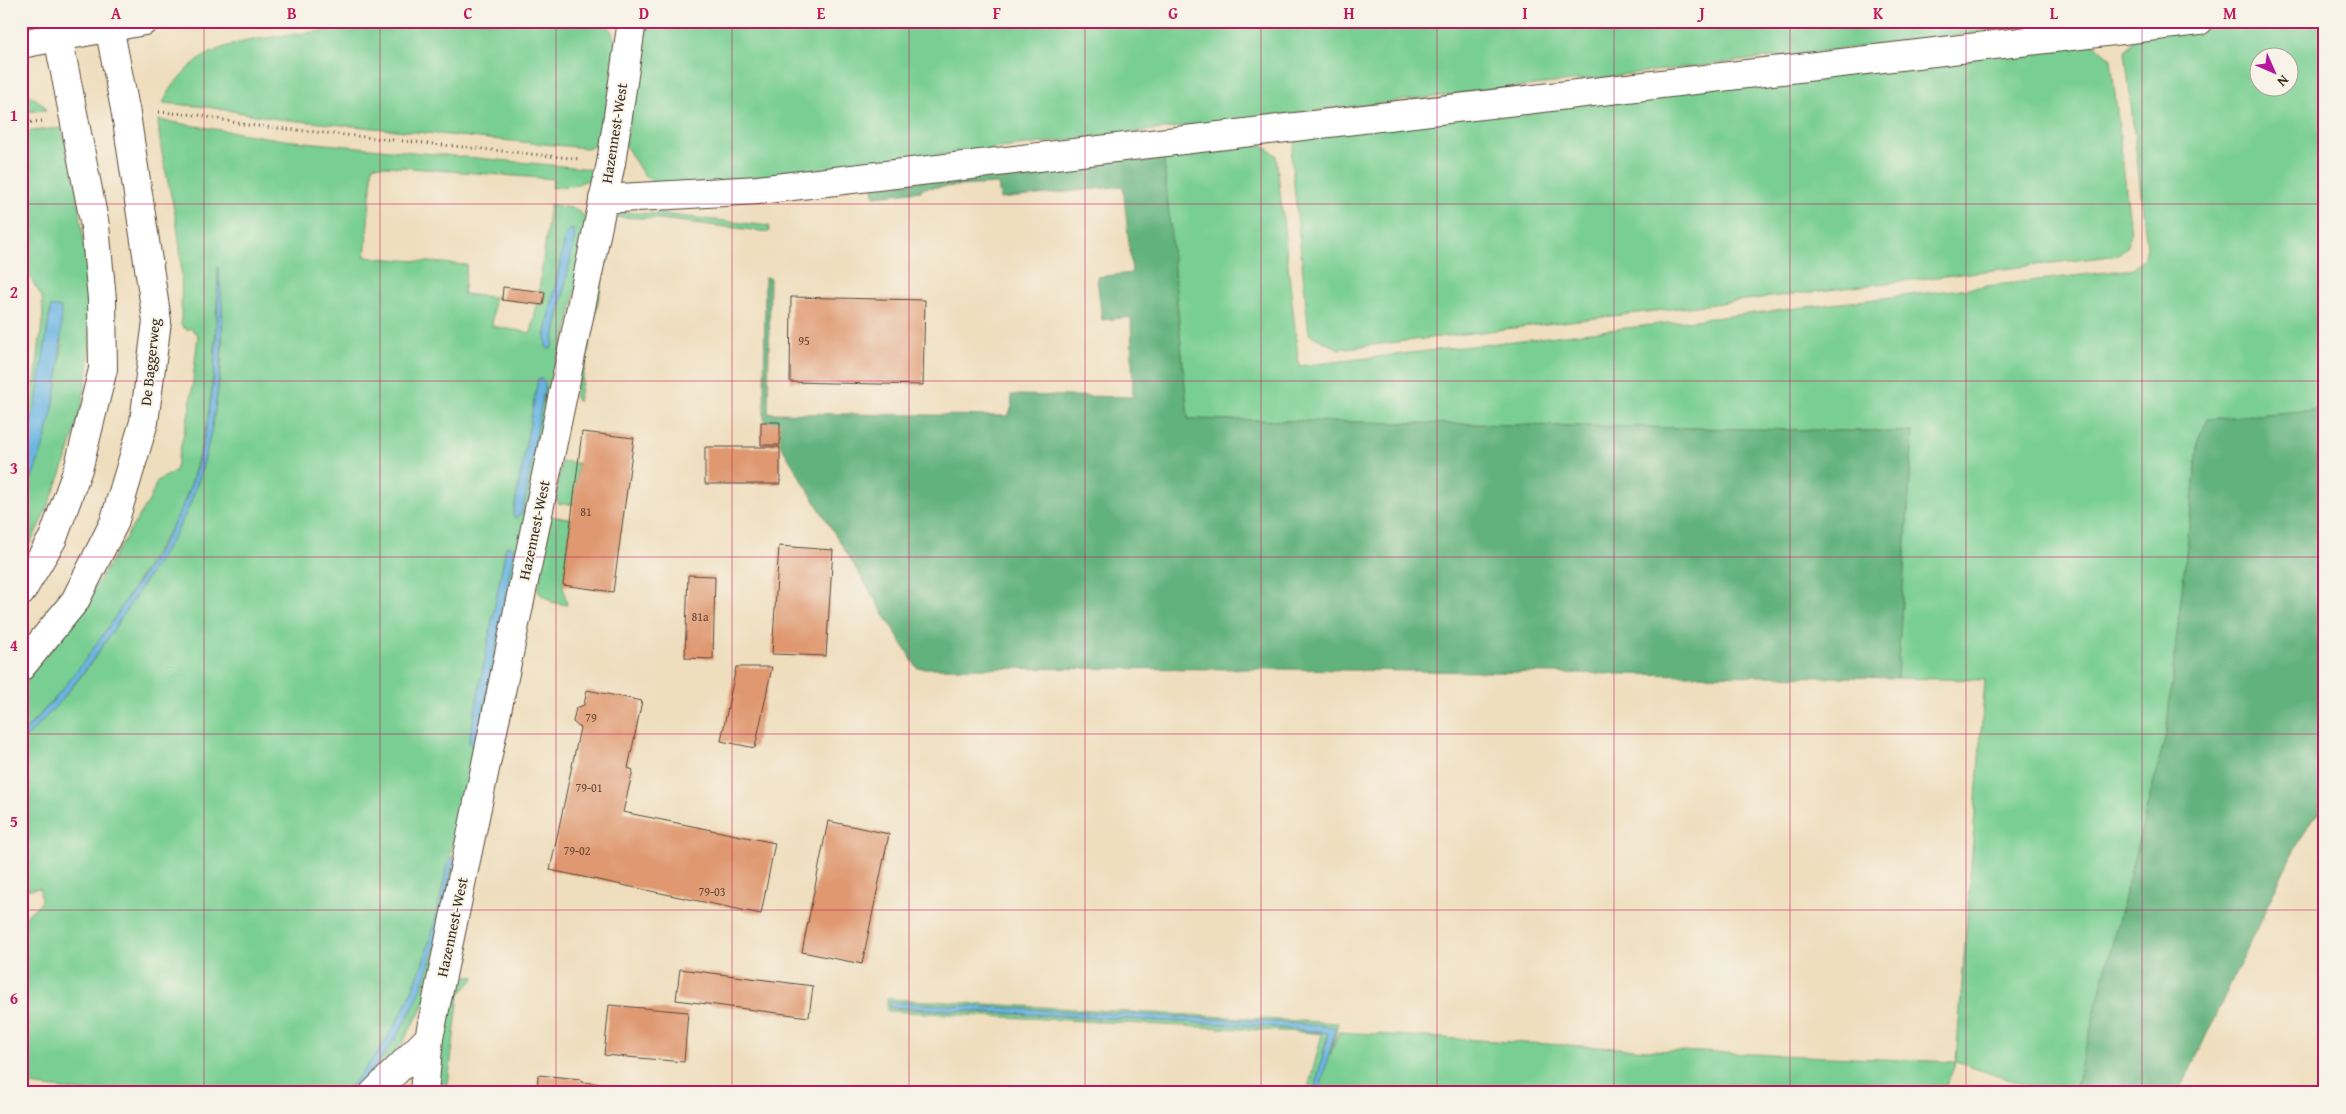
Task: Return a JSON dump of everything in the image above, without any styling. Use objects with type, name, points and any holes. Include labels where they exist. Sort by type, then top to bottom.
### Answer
[{"type":"street","points":[[21,44],[56,29],[144,21]]},
{"type":"street","name":"Hazennest-West","points":[[424,1093],[429,1038],[611,163],[632,21]]},
{"type":"street","points":[[603,199],[758,190],[2199,21]]},
{"type":"street","name":"De Baggerweg","points":[[21,667],[75,601],[114,523],[144,422],[157,321],[126,114],[108,24]]},
{"type":"street","points":[[21,592],[56,529],[79,466],[103,369],[102,299],[95,226],[72,118],[56,29]]},
{"type":"street","points":[[374,1093],[429,1038]]},
{"type":"path","points":[[126,114],[180,113],[247,125],[611,163]]},
{"type":"path","points":[[21,123],[72,118]]},
{"type":"green space","points":[[404,21],[607,21],[617,45],[601,142],[586,148],[278,119],[208,107],[163,103],[176,83],[190,67],[205,56],[223,48],[241,42],[261,39]]},
{"type":"green space","points":[[647,21],[2081,21],[660,188],[643,174],[625,145]]},
{"type":"green space","points":[[2259,21],[2325,21],[2325,409],[2209,419],[2199,437],[2166,734],[2074,1093],[2049,1093],[1956,1062],[1985,680],[1897,678],[1913,432],[1188,419],[1163,152],[1257,141],[1276,155],[1299,366],[2133,269],[2145,256],[2147,247],[2125,51],[2136,36]]},
{"type":"green space","points":[[2091,41],[2111,59],[2131,234],[2126,248],[2119,255],[1339,349],[1309,334],[1291,154],[1298,136]]},
{"type":"green space","points":[[21,90],[43,104],[46,110],[21,112]]},
{"type":"green space","points":[[158,120],[284,140],[583,168],[591,170],[595,177],[575,185],[552,188],[553,179],[373,165],[365,257],[467,265],[463,294],[494,297],[492,326],[531,333],[537,304],[543,305],[545,292],[539,292],[550,204],[576,209],[589,220],[523,559],[474,827],[455,832],[450,854],[465,869],[427,1000],[403,1042],[363,1093],[352,1093],[375,1067],[394,1040],[409,1013],[421,984],[439,925],[454,860],[452,857],[447,865],[433,929],[413,988],[385,1042],[344,1093],[96,1093],[21,1084],[21,917],[25,917],[41,902],[40,888],[21,890],[21,742],[63,698],[91,662],[174,536],[194,494],[211,432],[217,398],[223,332],[222,301],[218,274],[214,365],[208,420],[191,484],[178,517],[94,650],[68,684],[21,735],[21,686],[59,640],[80,610],[150,499],[157,481],[175,471],[190,407],[198,335],[190,328],[187,330],[181,325],[180,245]],"holes":[[[571,229],[574,231],[574,241],[552,348],[548,349],[546,346],[546,333],[566,233]],[[538,379],[542,379],[545,384],[526,496],[521,514],[516,518],[513,516]],[[511,546],[513,550],[478,744],[472,746],[469,742],[506,547]],[[461,806],[466,807],[467,813],[463,828],[457,825],[457,815]]]},
{"type":"green space","points":[[61,128],[74,177],[82,225],[91,315],[90,354],[86,385],[71,446],[48,505],[21,561],[21,502],[48,429],[56,392],[62,344],[51,306],[36,404],[21,456],[21,444],[35,381],[43,315],[42,297],[21,263],[21,132]]},
{"type":"green space","points":[[1163,152],[1188,419],[1913,432],[1897,678],[1280,669],[917,668],[764,418],[765,277],[770,278],[768,413],[1008,416],[1012,407],[1011,395],[1133,397],[1131,317],[1102,320],[1097,277],[1132,273],[1123,186],[1000,199],[998,184],[921,188],[921,191],[874,196],[873,187]]},
{"type":"green space","points":[[610,212],[660,214],[769,226],[769,232],[660,219],[615,217],[578,402],[574,396]]},
{"type":"green space","points":[[2325,409],[2325,808],[2312,819],[2288,862],[2179,1093],[2074,1093],[2166,734],[2199,437],[2208,419]]},
{"type":"green space","points":[[562,461],[578,463],[574,504],[559,504],[555,497]]},
{"type":"green space","points":[[551,516],[571,519],[563,585],[567,605],[552,602],[538,592]]},
{"type":"green space","points":[[454,973],[476,977],[459,995],[447,1093],[433,1093]]},
{"type":"green space","points":[[887,999],[1338,1023],[1330,1056],[1338,1032],[1651,1050],[1956,1062],[1943,1093],[1319,1093],[1335,1027],[1276,1022],[890,1002],[890,1008],[1263,1026],[1328,1033],[1314,1093],[1307,1093],[1322,1034],[887,1011]]},
{"type":"water","points":[[571,229],[574,230],[574,241],[552,348],[548,349],[546,346],[546,333],[566,233]]},
{"type":"water","points":[[218,267],[222,303],[222,333],[218,388],[208,444],[193,496],[171,541],[105,642],[52,711],[21,742],[21,735],[65,686],[104,633],[146,570],[179,514],[185,500],[199,459],[214,377]]},
{"type":"water","points":[[51,306],[61,308],[60,358],[57,383],[53,407],[40,455],[21,502],[21,456],[36,404]]},
{"type":"water","points":[[538,379],[542,379],[545,384],[526,496],[521,514],[516,518],[513,516]]},
{"type":"water","points":[[511,546],[514,550],[478,744],[472,746],[469,742],[506,547]]},
{"type":"water","points":[[452,856],[454,859],[436,943],[414,1006],[391,1046],[372,1070],[352,1093],[344,1093],[385,1042],[414,987],[433,929],[447,865]]},
{"type":"water","points":[[890,1002],[1276,1022],[1336,1027],[1319,1093],[1314,1093],[1328,1033],[1263,1026],[889,1007]]},
{"type":"building","points":[[503,287],[545,292],[543,305],[502,300]]},
{"type":"building","points":[[791,297],[925,300],[923,385],[790,382]]},
{"type":"building","points":[[761,422],[780,422],[780,445],[761,445]]},
{"type":"building","points":[[582,432],[634,438],[613,592],[563,585]]},
{"type":"building","points":[[705,447],[780,447],[780,484],[705,484]]},
{"type":"building","points":[[779,546],[833,550],[826,656],[772,654]]},
{"type":"building","points":[[688,575],[715,576],[713,659],[685,658]]},
{"type":"building","points":[[736,667],[772,667],[755,748],[721,741]]},
{"type":"building","points":[[587,690],[642,701],[628,768],[633,770],[623,812],[775,843],[761,914],[550,870],[580,728],[573,722],[576,708],[584,705]]},
{"type":"building","points":[[828,821],[889,834],[862,964],[802,952]]},
{"type":"building","points":[[680,969],[813,986],[809,1017],[676,1000]]},
{"type":"building","points":[[609,1005],[688,1012],[684,1062],[604,1055]]},
{"type":"building","points":[[538,1075],[581,1079],[581,1082],[604,1084],[603,1093],[537,1093]]}]
